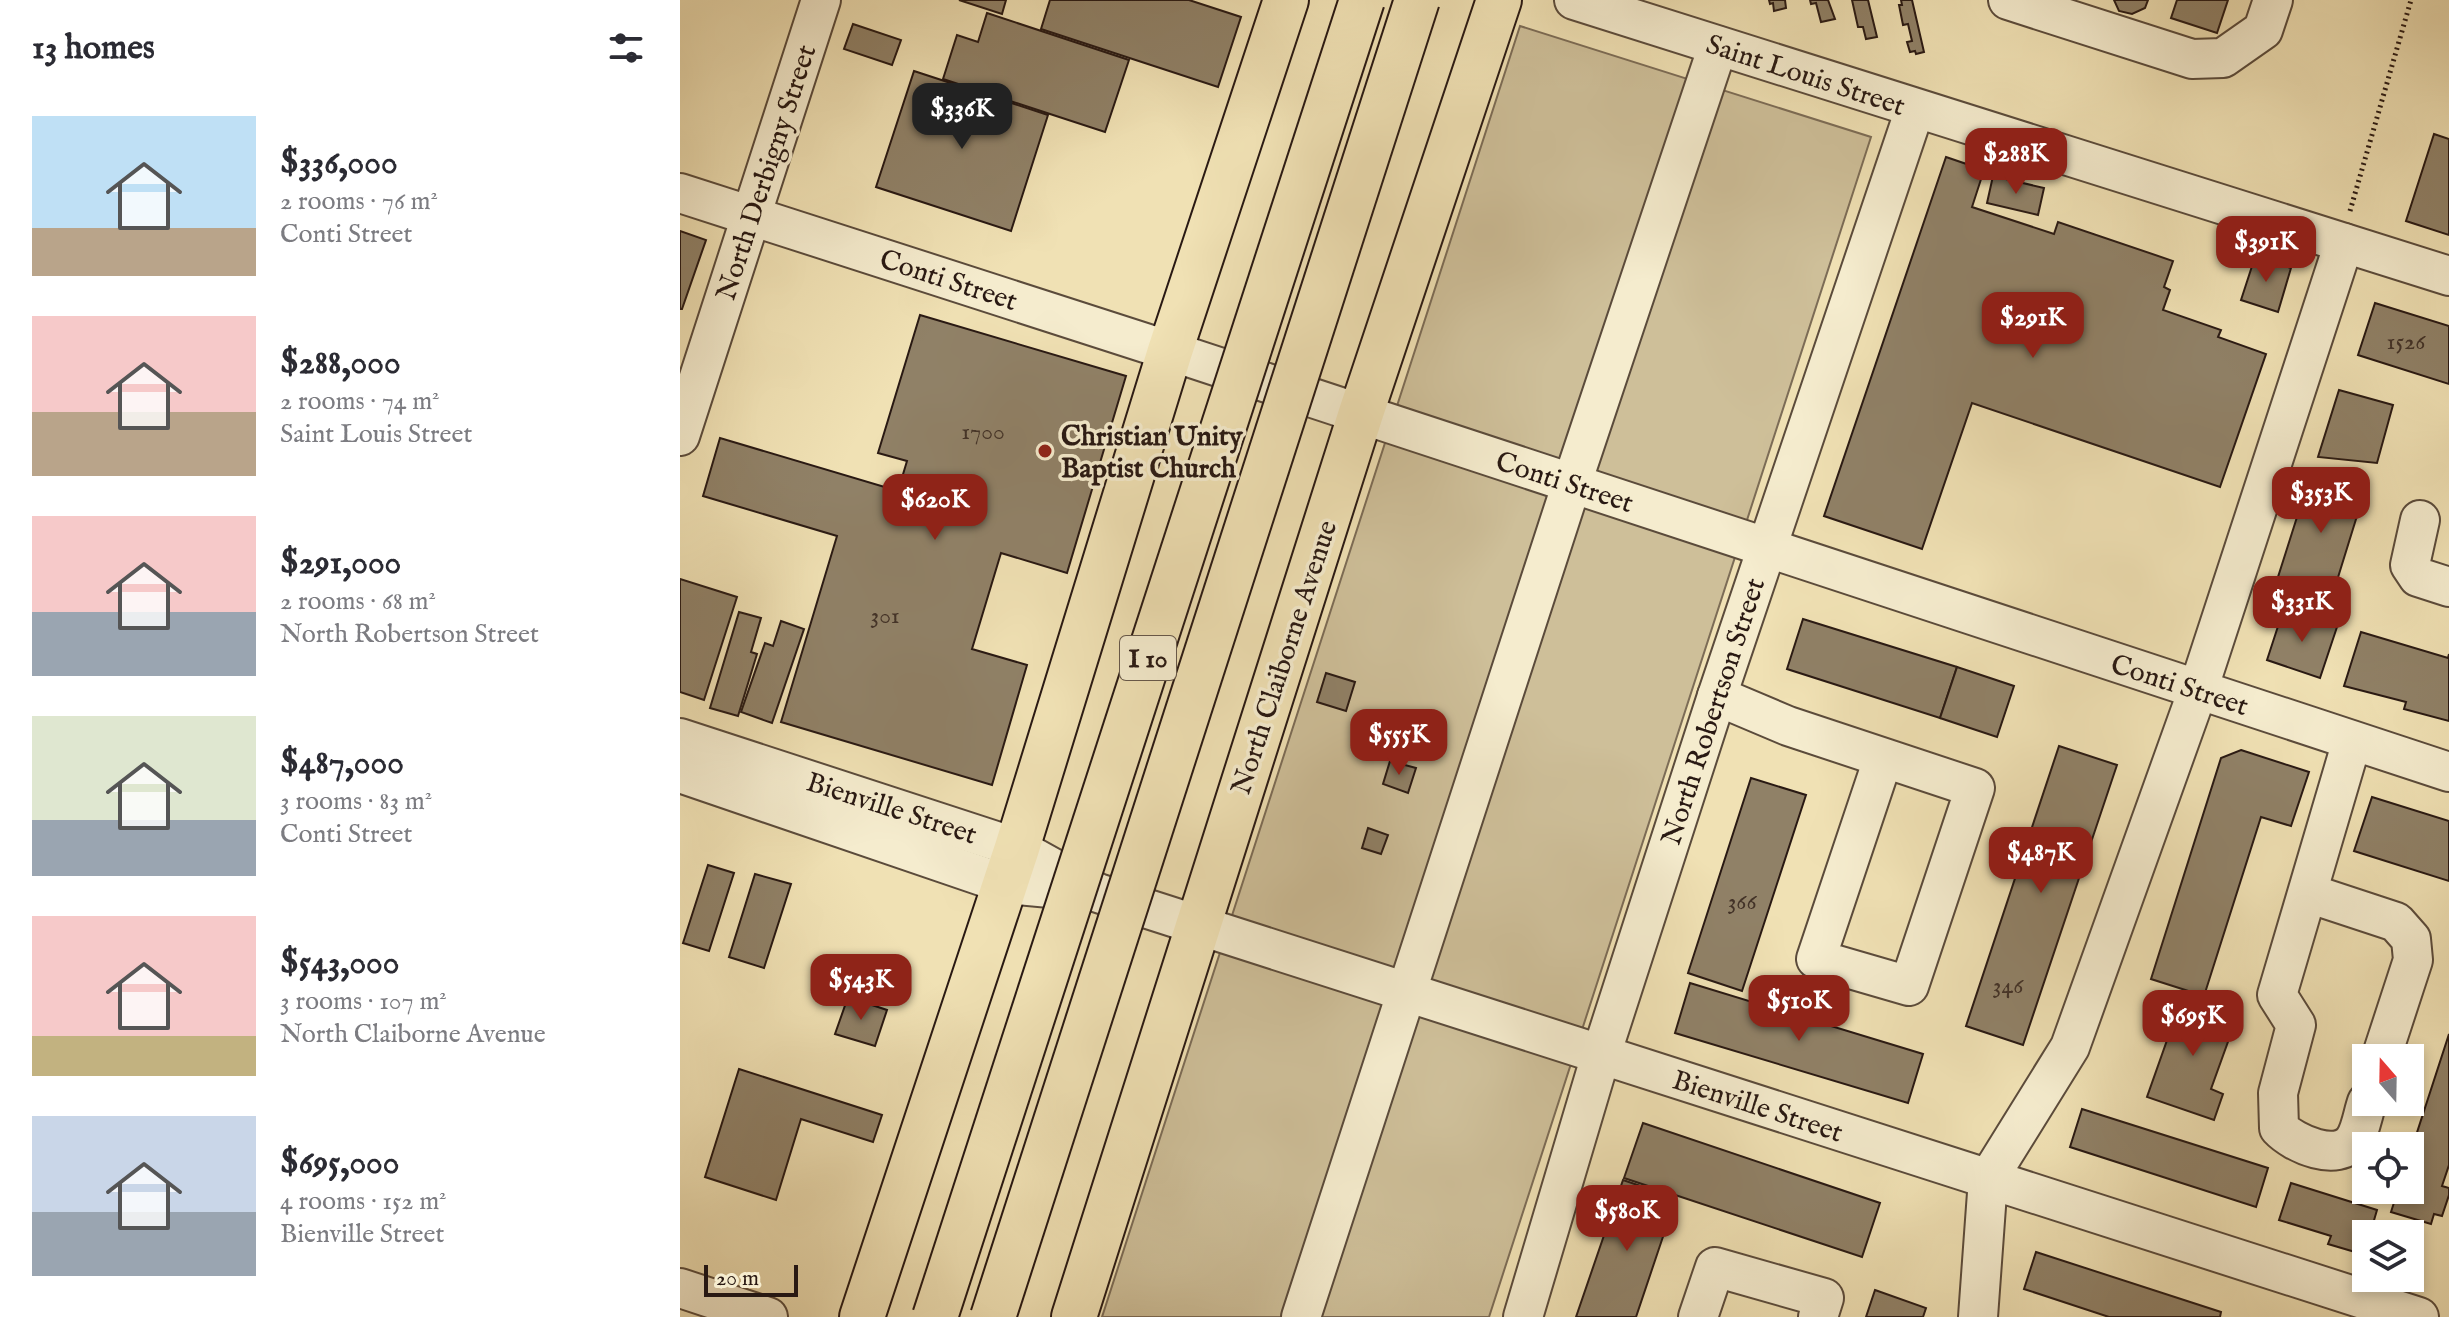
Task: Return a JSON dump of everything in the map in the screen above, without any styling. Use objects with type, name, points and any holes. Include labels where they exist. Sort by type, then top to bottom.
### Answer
[{"type":"main road","points":[[862,1317],[1011,866],[1170,351],[1286,0]]},
{"type":"main road","name":"I 10","points":[[935,1317],[1362,0]]},
{"type":"main road","name":"I 10","points":[[993,1317],[1417,0]]},
{"type":"main road","name":"North Claiborne Avenue","points":[[1074,1317],[1361,413],[1499,0]]},
{"type":"street","name":"North Derbigny Street","points":[[680,436],[821,0]]},
{"type":"street","name":"Saint Louis Street","points":[[1574,0],[2449,276]]},
{"type":"street","points":[[2008,0],[2192,59],[2223,58],[2263,30],[2273,0]]},
{"type":"street","points":[[1301,1317],[1572,483],[1718,46]]},
{"type":"street","name":"North Robertson Street","points":[[1523,1317],[1601,1055],[1717,696],[1915,109]]},
{"type":"street","name":"Conti Street","points":[[680,193],[1361,413],[2449,772]]},
{"type":"street","points":[[1978,1317],[1988,1179],[2070,1047],[2198,690],[2344,243]]},
{"type":"street","points":[[2420,520],[2410,565],[2418,577],[2449,587]]},
{"type":"street","points":[[1717,696],[1788,726],[1975,788],[1909,986],[1816,959],[1883,759]]},
{"type":"street","name":"Bienville Street","points":[[680,738],[1011,866]]},
{"type":"street","points":[[2352,741],[2277,995],[2296,1025],[2278,1093],[2279,1128],[2289,1139],[2330,1152],[2344,1149],[2355,1139],[2362,1116]]},
{"type":"street","name":"Bienville Street","points":[[680,773],[1098,893],[2419,1317]]},
{"type":"street","points":[[2308,893],[2396,922],[2411,939],[2413,960],[2386,1044]]},
{"type":"street","points":[[1698,1317],[1715,1267],[1824,1298],[1818,1317]]},
{"type":"street","points":[[680,1288],[768,1317]]},
{"type":"path","points":[[2344,243],[2351,206],[2411,0]]},
{"type":"shaded area","points":[[1520,26],[1871,137],[1489,1317],[1102,1317]]},
{"type":"building","points":[[959,0],[1006,0],[1002,14]]},
{"type":"building","points":[[1050,0],[1189,0],[1241,17],[1218,87],[1041,29]]},
{"type":"building","points":[[1769,0],[1785,0],[1786,8],[1774,11],[1773,3],[1770,4]]},
{"type":"building","points":[[1810,0],[1828,0],[1835,19],[1821,22],[1816,3],[1811,4]]},
{"type":"building","points":[[1852,0],[1868,0],[1877,37],[1866,39],[1863,27],[1858,27]]},
{"type":"building","points":[[1901,0],[1912,0],[1924,52],[1910,52],[1907,42],[1912,41],[1908,24],[1903,25]]},
{"type":"building","points":[[2114,0],[2148,0],[2145,8],[2132,14],[2119,11]]},
{"type":"building","points":[[2177,0],[2228,0],[2217,33],[2171,18]]},
{"type":"building","points":[[987,13],[1129,60],[1105,132],[943,79],[957,35],[978,42]]},
{"type":"building","points":[[853,24],[901,40],[892,65],[844,49]]},
{"type":"building","points":[[914,71],[1048,115],[1011,231],[876,187]]},
{"type":"building","points":[[2434,134],[2449,139],[2449,235],[2406,221]]},
{"type":"building","points":[[1946,157],[1984,170],[1972,207],[2054,234],[2058,222],[2173,261],[2164,287],[2170,290],[2163,310],[2221,330],[2218,337],[2266,354],[2220,487],[1972,403],[1922,549],[1824,516]]},
{"type":"building","points":[[1993,176],[2044,188],[2038,215],[1987,203]]},
{"type":"building","points":[[680,231],[706,240],[682,309],[680,309]]},
{"type":"building","points":[[2255,257],[2291,268],[2278,312],[2241,300]]},
{"type":"building","points":[[2375,303],[2449,326],[2449,384],[2358,355]]},
{"type":"building","points":[[920,315],[1126,376],[1067,573],[1001,553],[972,649],[1027,665],[992,785],[781,722],[837,536],[703,496],[720,438],[898,491],[907,461],[878,453]]},
{"type":"building","points":[[2339,390],[2393,405],[2377,463],[2318,457]]},
{"type":"building","points":[[2311,473],[2365,490],[2331,600],[2278,577]]},
{"type":"building","points":[[680,579],[737,597],[704,700],[680,692]]},
{"type":"building","points":[[2283,611],[2337,627],[2320,678],[2267,660]]},
{"type":"building","points":[[739,612],[761,618],[751,652],[757,654],[738,716],[710,708]]},
{"type":"building","points":[[1803,619],[1957,667],[1940,718],[1787,669]]},
{"type":"building","points":[[781,621],[804,629],[772,723],[741,712],[765,643],[773,646]]},
{"type":"building","points":[[2361,632],[2448,658],[2449,654],[2449,721],[2404,709],[2406,702],[2344,686]]},
{"type":"building","points":[[1957,667],[2014,686],[1997,737],[1940,718]]},
{"type":"building","points":[[1326,673],[1355,682],[1346,711],[1317,702]]},
{"type":"building","points":[[2059,746],[2117,765],[2023,1045],[1966,1026]]},
{"type":"building","points":[[2241,750],[2309,772],[2291,826],[2261,817],[2204,996],[2151,979],[2221,758]]},
{"type":"building","points":[[1390,761],[1416,768],[1408,793],[1383,784]]},
{"type":"building","points":[[1751,778],[1806,795],[1742,991],[1688,973]]},
{"type":"building","points":[[2372,797],[2449,821],[2449,881],[2354,851]]},
{"type":"building","points":[[1368,828],[1388,835],[1381,854],[1362,848]]},
{"type":"building","points":[[708,865],[734,873],[709,951],[683,943]]},
{"type":"building","points":[[755,874],[791,884],[764,968],[729,957]]},
{"type":"building","points":[[859,965],[879,971],[871,998],[851,992]]},
{"type":"building","points":[[1690,983],[1923,1054],[1908,1103],[1675,1033]]},
{"type":"building","points":[[2183,995],[2238,1014],[2211,1089],[2223,1094],[2214,1120],[2147,1097]]},
{"type":"building","points":[[848,997],[887,1010],[875,1046],[835,1034]]},
{"type":"building","points":[[2449,1034],[2449,1165],[2442,1186],[2449,1188],[2449,1195],[2442,1216],[2434,1214],[2431,1224],[2391,1212],[2394,1204],[2424,1204],[2424,1132],[2417,1132]]},
{"type":"building","points":[[739,1069],[882,1115],[873,1142],[801,1119],[776,1200],[705,1177]]},
{"type":"building","points":[[2082,1109],[2268,1168],[2256,1207],[2070,1147]]},
{"type":"building","points":[[1643,1123],[1880,1203],[1862,1257],[1624,1178]]},
{"type":"building","points":[[1623,1180],[1676,1198],[1636,1317],[1576,1317]]},
{"type":"building","points":[[2291,1183],[2377,1210],[2374,1220],[2352,1220],[2352,1251],[2328,1244],[2331,1236],[2279,1220]]},
{"type":"building","points":[[2036,1252],[2221,1312],[2220,1317],[2109,1317],[2024,1289]]},
{"type":"building","points":[[1875,1290],[1926,1308],[1923,1317],[1866,1317]]},
{"type":"place","name":"Christian Unity Baptist Church","points":[[1045,451]]}]
